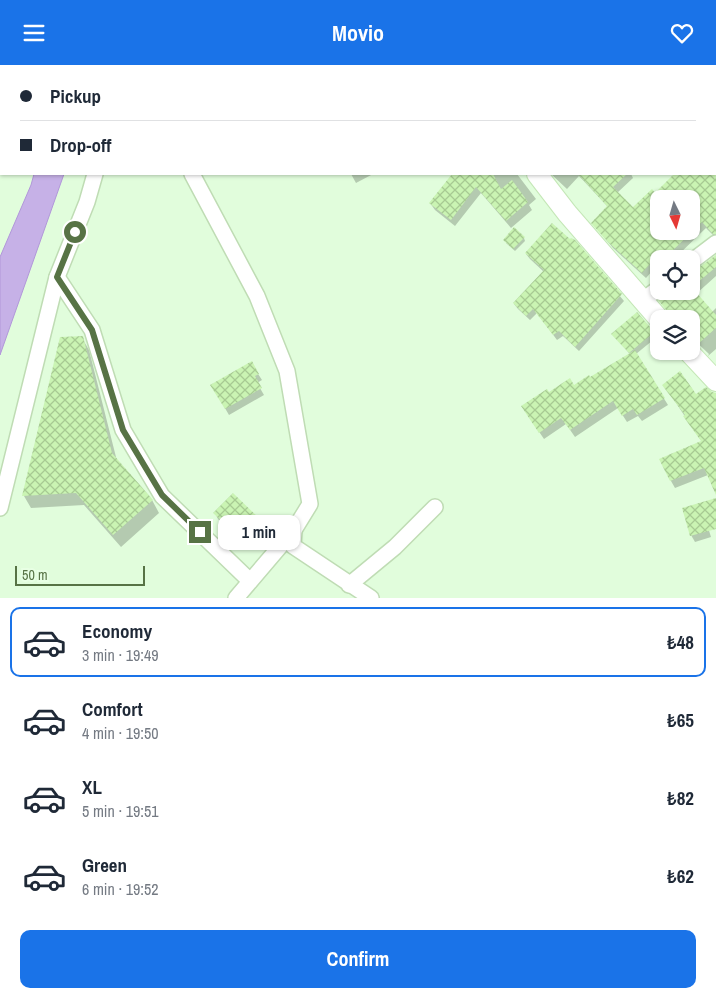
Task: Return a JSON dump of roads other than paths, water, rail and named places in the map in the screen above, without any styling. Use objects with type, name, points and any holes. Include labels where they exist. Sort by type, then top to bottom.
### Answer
[{"type":"street","points":[[0,508],[57,277],[96,175]]},
{"type":"street","points":[[193,175],[257,296],[287,371],[310,504],[294,529],[236,598]]},
{"type":"street","points":[[538,175],[567,213],[650,310]]},
{"type":"street","points":[[700,256],[716,243]]},
{"type":"street","points":[[57,277],[92,330],[123,430],[162,495],[250,581]]},
{"type":"street","points":[[642,301],[650,295]]},
{"type":"street","points":[[696,360],[716,381]]},
{"type":"street","points":[[349,585],[395,547],[435,507]]},
{"type":"street","points":[[294,529],[293,546],[349,585],[372,598]]}]
